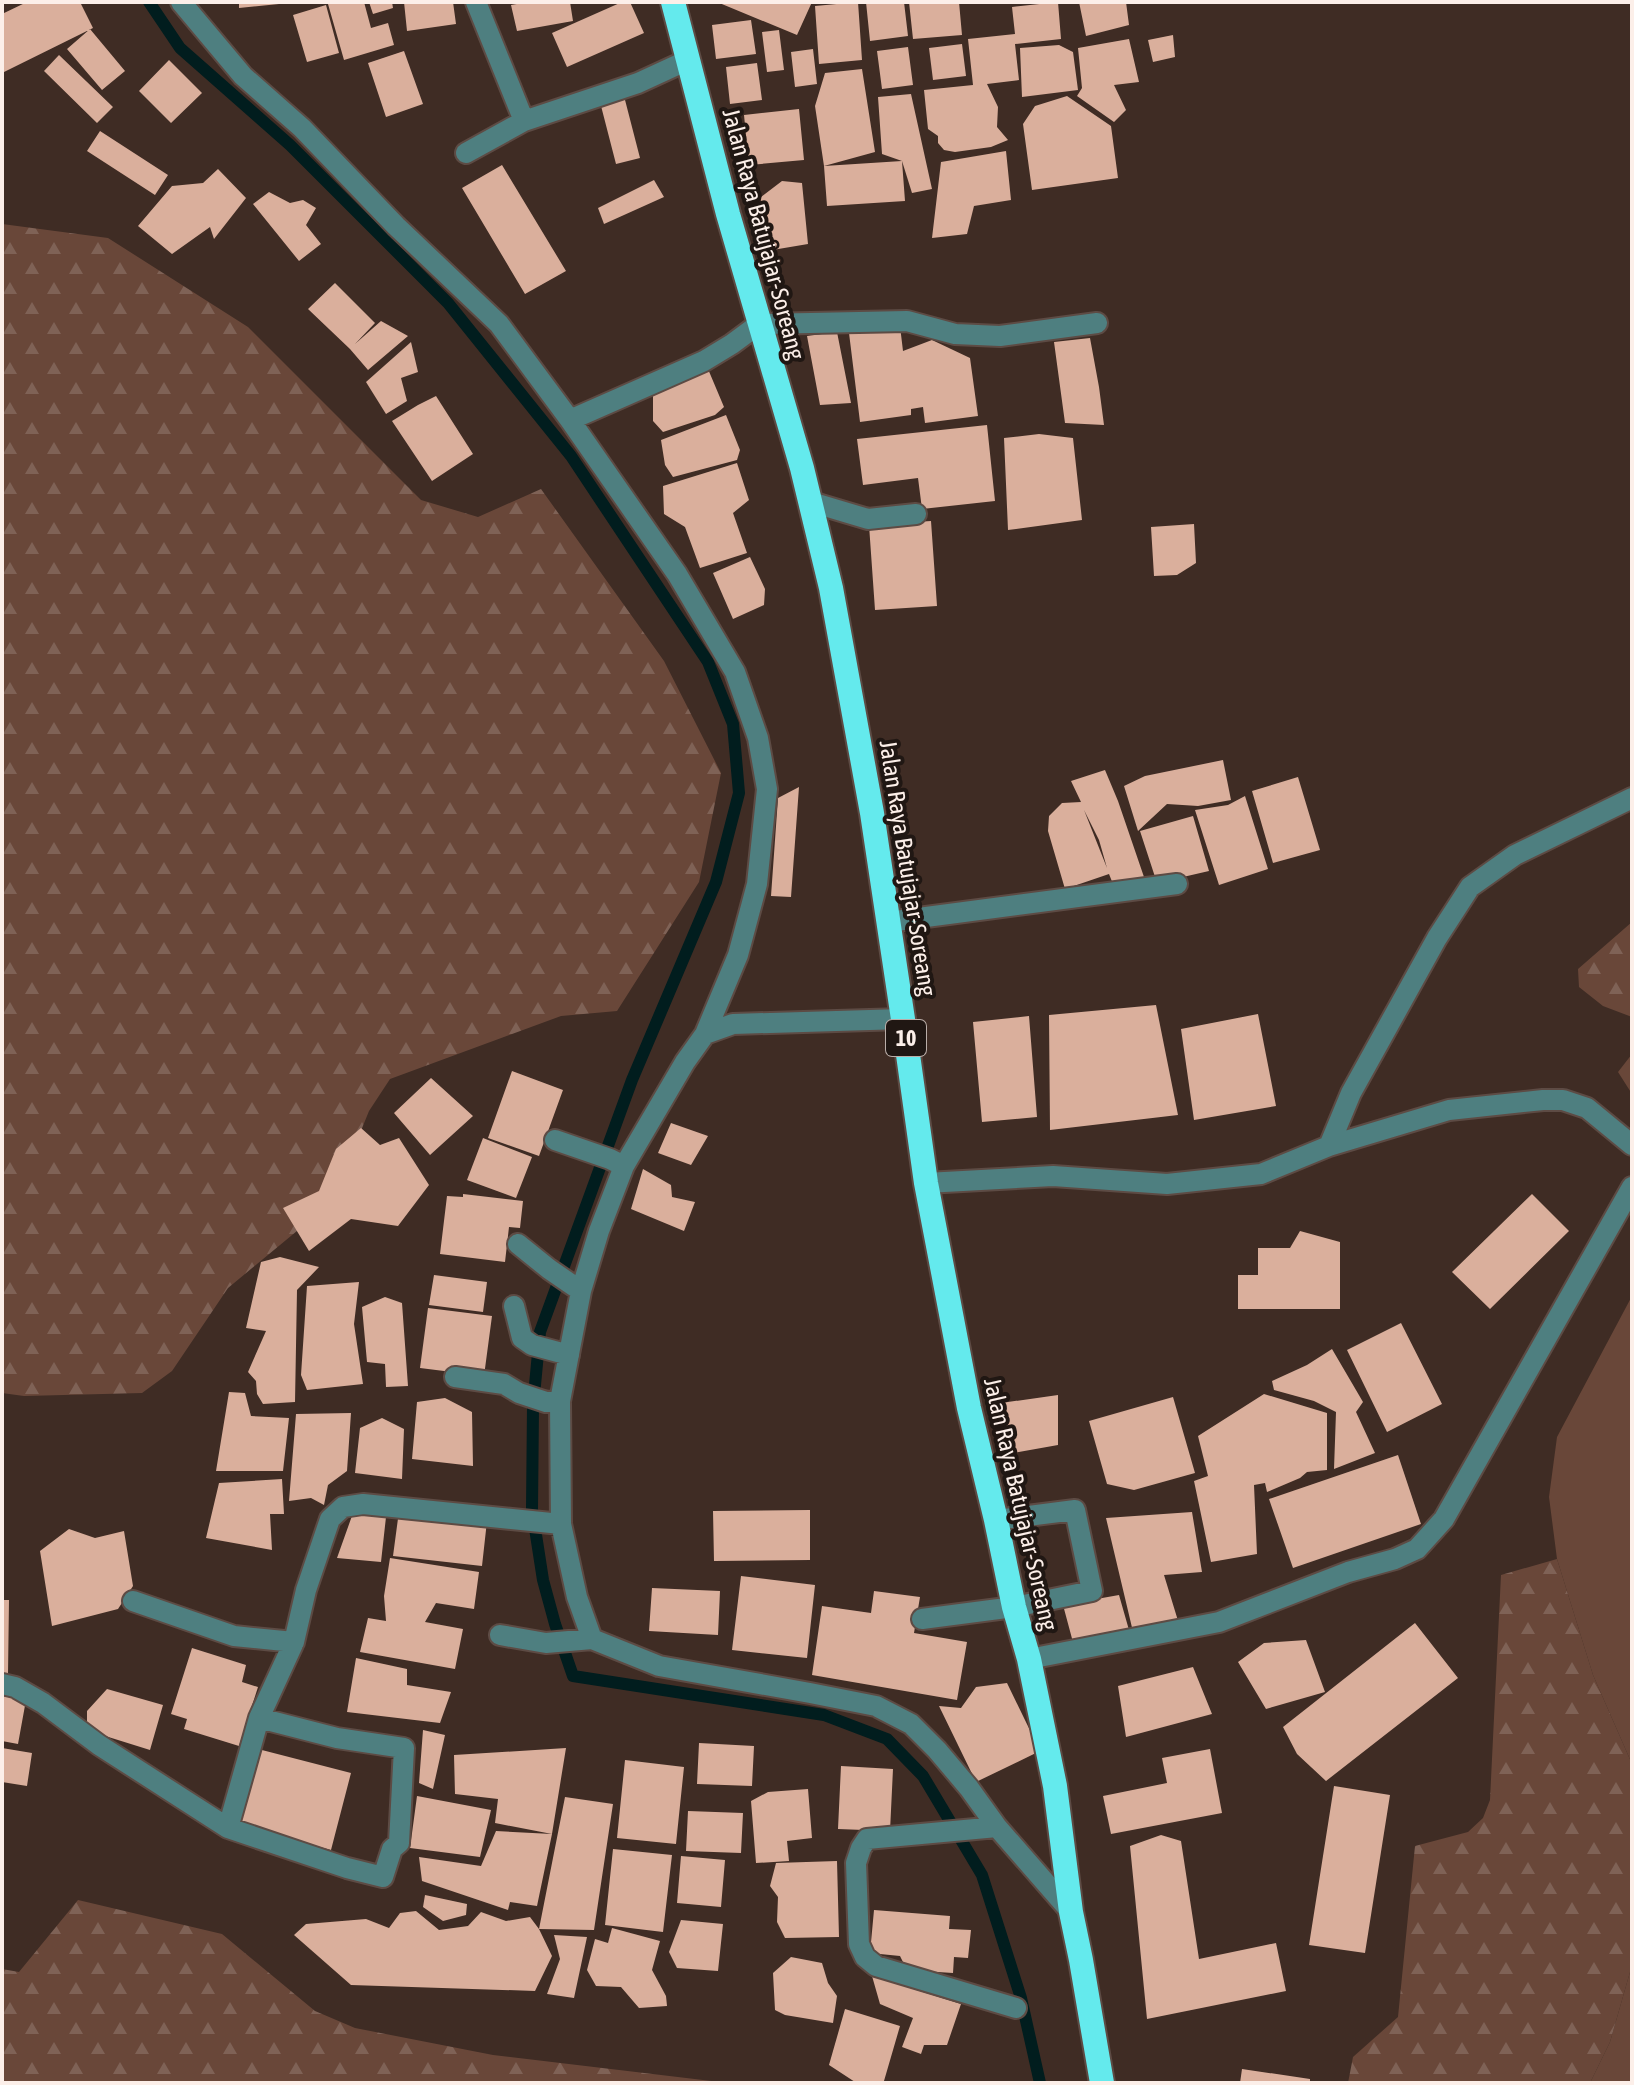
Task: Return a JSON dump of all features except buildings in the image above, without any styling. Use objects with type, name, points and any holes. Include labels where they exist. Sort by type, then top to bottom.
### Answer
[{"type":"highway","name":"Jalan Raya Batujajar-Soreang","points":[[673,2],[759,324],[811,502],[831,588],[872,813],[926,1183],[969,1408],[1014,1607],[1029,1659],[1055,1786],[1071,1912],[1102,2083]]},
{"type":"street","points":[[181,2],[243,76],[302,128],[396,226],[499,324],[677,574],[735,672],[758,738],[767,789],[757,884],[738,955],[705,1034],[609,1160],[599,1231],[574,1287],[553,1402],[554,1524],[577,1597],[582,1640]]},
{"type":"street","points":[[476,2],[524,121]]},
{"type":"street","points":[[466,153],[524,121],[638,83],[688,60]]},
{"type":"street","points":[[570,420],[704,361],[759,324],[907,321],[955,334],[1000,336],[1097,323]]},
{"type":"street","points":[[811,502],[868,519],[916,514]]},
{"type":"street","points":[[1329,1146],[1351,1093],[1437,938],[1470,887],[1515,855],[1632,798]]},
{"type":"street","points":[[888,922],[1177,884]]},
{"type":"street","points":[[705,1034],[733,1024],[903,1019]]},
{"type":"street","points":[[926,1183],[1053,1176],[1167,1184],[1261,1174],[1329,1146],[1449,1110],[1543,1100],[1563,1100],[1587,1108],[1632,1145]]},
{"type":"street","points":[[555,1140],[609,1160]]},
{"type":"street","points":[[1029,1659],[1219,1622],[1417,1549],[1444,1519],[1632,1187]]},
{"type":"street","points":[[518,1244],[574,1287]]},
{"type":"street","points":[[514,1306],[522,1338],[532,1345],[562,1353]]},
{"type":"street","points":[[455,1377],[504,1384],[519,1393],[553,1402]]},
{"type":"street","points":[[228,1828],[259,1718],[294,1642],[306,1590],[330,1519],[343,1507],[363,1504],[554,1524]]},
{"type":"street","points":[[922,1619],[1014,1607],[1092,1591],[1075,1510],[996,1520]]},
{"type":"street","points":[[133,1601],[234,1636],[294,1642]]},
{"type":"street","points":[[500,1635],[546,1643],[582,1640],[659,1666],[876,1706],[911,1724],[937,1750],[969,1788],[987,1828],[1071,1912]]},
{"type":"street","points":[[2,1684],[15,1687],[43,1703],[99,1745],[228,1828],[383,1877],[392,1849],[399,1843],[404,1748],[337,1738],[259,1718]]},
{"type":"street","points":[[987,1828],[867,1839],[856,1863],[859,1944],[865,1957],[876,1966],[1016,2008]]},
{"type":"green space","points":[[2,224],[108,238],[248,327],[421,500],[478,517],[541,489],[664,661],[721,773],[699,882],[617,1011],[561,1016],[390,1079],[369,1111],[332,1202],[228,1288],[172,1371],[142,1393],[24,1396],[2,1393]]},
{"type":"green space","points":[[1632,922],[1632,1017],[1603,1006],[1579,987],[1578,969]]},
{"type":"green space","points":[[1632,1054],[1632,1094],[1618,1072]]},
{"type":"green space","points":[[1632,1296],[1632,1764],[1593,1675],[1557,1559],[1549,1497],[1557,1437]]},
{"type":"green space","points":[[1557,1559],[1593,1675],[1632,1764],[1632,1965],[1610,2042],[1590,2083],[1348,2083],[1353,2057],[1398,2017],[1415,1846],[1468,1832],[1483,1818],[1490,1800],[1501,1575]]},
{"type":"green space","points":[[78,1900],[222,1934],[315,2011],[355,2028],[493,2055],[728,2083],[2,2083],[2,1969],[19,1972]]},
{"type":"green space","points":[[1632,1965],[1632,2083],[1590,2083],[1610,2042]]},
{"type":"waterway","points":[[149,2],[180,48],[290,145],[448,303],[571,456],[708,662],[733,724],[739,793],[716,882],[632,1080],[540,1332],[533,1406],[532,1509],[543,1580],[573,1676],[824,1715],[887,1739],[923,1776],[982,1875],[1021,1998],[1040,2083]]}]
